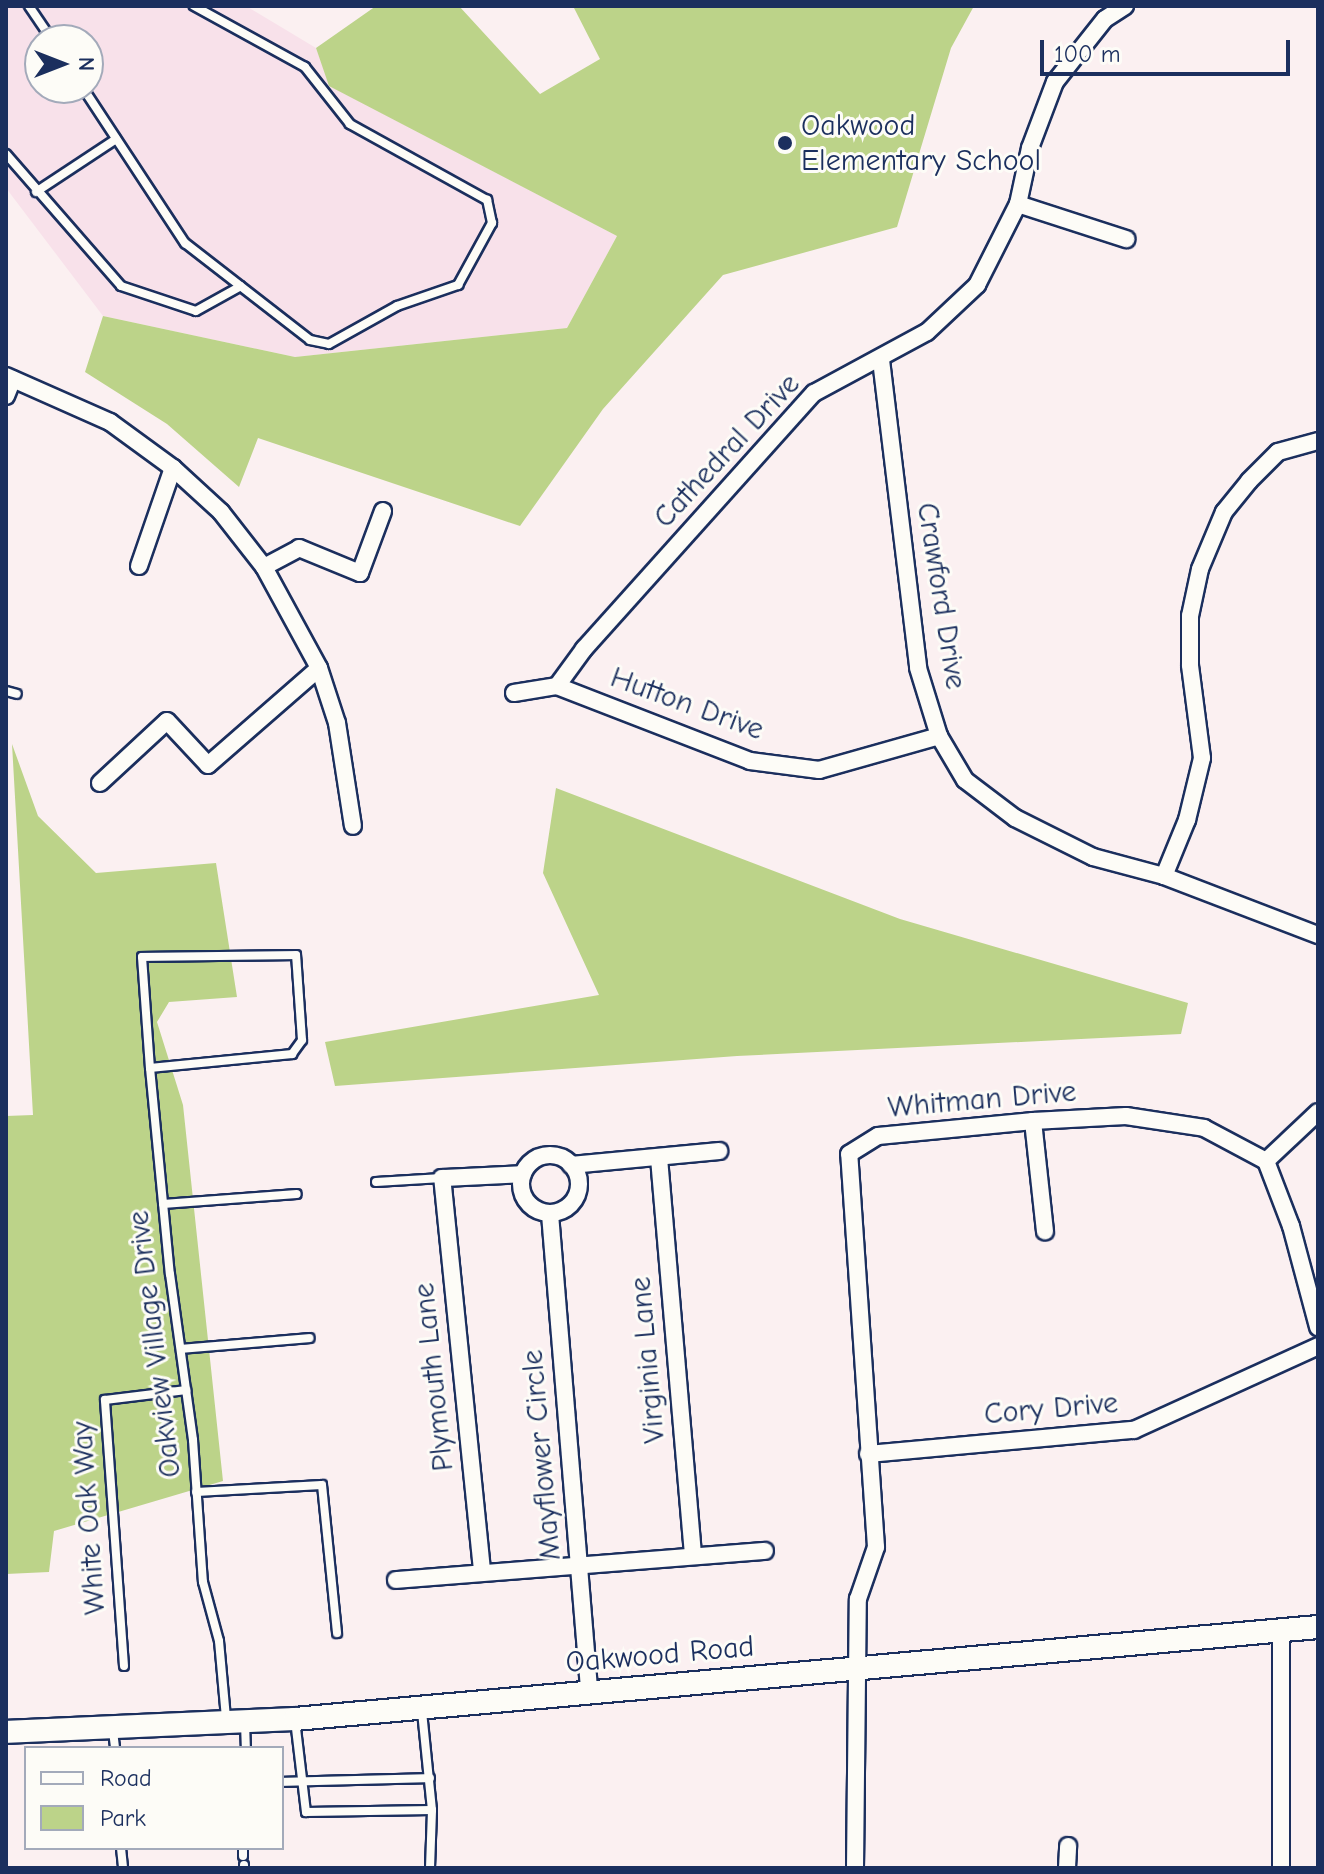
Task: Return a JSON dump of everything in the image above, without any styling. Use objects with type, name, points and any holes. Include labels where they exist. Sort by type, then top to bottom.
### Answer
[{"type":"street","name":"Cathedral Drive","points":[[557,686],[584,649],[814,393],[881,360],[927,332],[977,285],[1018,204],[1030,148],[1055,82],[1105,19],[1125,6]]},
{"type":"street","points":[[1018,204],[1126,239]]},
{"type":"street","name":"Crawford Drive","points":[[881,360],[918,668],[939,736],[965,780],[1015,818],[1093,857],[1164,876],[1318,935]]},
{"type":"street","points":[[6,396],[10,378],[110,422],[173,468],[221,512],[264,567],[319,668],[337,723],[353,826]]},
{"type":"street","points":[[1164,876],[1187,820],[1202,758],[1190,641],[1200,569],[1224,512],[1249,481],[1278,452],[1318,441]]},
{"type":"street","points":[[139,566],[173,468]]},
{"type":"street","points":[[264,567],[299,548],[360,573],[383,511]]},
{"type":"street","points":[[100,783],[167,721],[208,765],[319,668]]},
{"type":"street","points":[[514,693],[557,686]]},
{"type":"street","name":"Hutton Drive","points":[[557,686],[750,761],[819,770],[939,736]]},
{"type":"street","points":[[1318,1112],[1266,1161],[1291,1226],[1318,1327]]},
{"type":"street","name":"Whitman Drive","points":[[855,1868],[858,1599],[876,1547],[849,1154],[878,1136],[1033,1121],[1126,1116],[1204,1128],[1266,1161]]},
{"type":"street","points":[[1033,1121],[1045,1231]]},
{"type":"street","points":[[571,1165],[579,1184],[577,1195],[562,1211],[550,1214],[530,1205],[521,1185],[523,1174],[529,1164],[550,1155],[571,1165],[719,1151]]},
{"type":"street","name":"Virginia Lane","points":[[659,1158],[693,1556]]},
{"type":"street","points":[[442,1178],[523,1174]]},
{"type":"street","name":"Plymouth Lane","points":[[442,1178],[482,1570]]},
{"type":"street","name":"Mayflower Circle","points":[[550,1214],[589,1692]]},
{"type":"street","name":"Cory Drive","points":[[868,1454],[1134,1430],[1318,1346]]},
{"type":"street","points":[[396,1580],[482,1570],[579,1566],[765,1551]]},
{"type":"street","name":"Oakwood Road","points":[[6,1732],[114,1739],[235,1723],[1318,1627]]},
{"type":"street","points":[[1281,1630],[1281,1868]]},
{"type":"street","points":[[1067,1868],[1068,1846]]},
{"type":"lane","points":[[29,6],[41,24]]},
{"type":"lane","points":[[93,104],[185,243],[310,340],[329,344],[397,306],[458,285],[492,223],[487,200],[350,124],[305,67],[194,6]]},
{"type":"lane","points":[[36,192],[116,139]]},
{"type":"lane","points":[[6,154],[121,286],[196,311],[241,286]]},
{"type":"lane","points":[[6,691],[17,694]]},
{"type":"lane","name":"Oakview Village Drive","points":[[150,1068],[283,1057],[302,1040],[296,955],[142,957],[150,1068],[163,1204],[186,1390],[203,1582],[219,1641],[235,1723],[245,1746]]},
{"type":"lane","points":[[376,1182],[442,1178]]},
{"type":"lane","points":[[163,1204],[297,1194]]},
{"type":"lane","points":[[181,1349],[310,1338]]},
{"type":"lane","name":"White Oak Way","points":[[124,1666],[105,1400],[186,1390]]},
{"type":"lane","points":[[196,1492],[322,1485],[337,1633]]},
{"type":"lane","points":[[422,1708],[432,1810],[430,1868]]},
{"type":"lane","points":[[295,1719],[306,1812],[432,1810]]},
{"type":"lane","points":[[284,1782],[430,1778]]},
{"type":"shaded area","points":[[6,6],[246,6],[316,48],[330,86],[617,236],[567,328],[295,357],[103,316],[6,188]]},
{"type":"green space","points":[[376,6],[459,6],[540,94],[600,59],[573,6],[974,6],[951,48],[897,227],[723,275],[603,409],[520,526],[258,438],[239,487],[167,424],[85,372],[103,316],[295,357],[567,328],[617,236],[329,86],[316,48]]},
{"type":"green space","points":[[12,744],[38,816],[96,873],[216,863],[237,997],[169,1002],[157,1022],[183,1105],[223,1481],[54,1531],[49,1572],[6,1574],[6,1116],[33,1115]]},
{"type":"green space","points":[[556,788],[900,919],[1188,1003],[1181,1034],[737,1056],[335,1086],[325,1042],[599,995],[543,873]]},
{"type":"place","name":"Oakwood Elementary School","points":[[785,143]]}]
